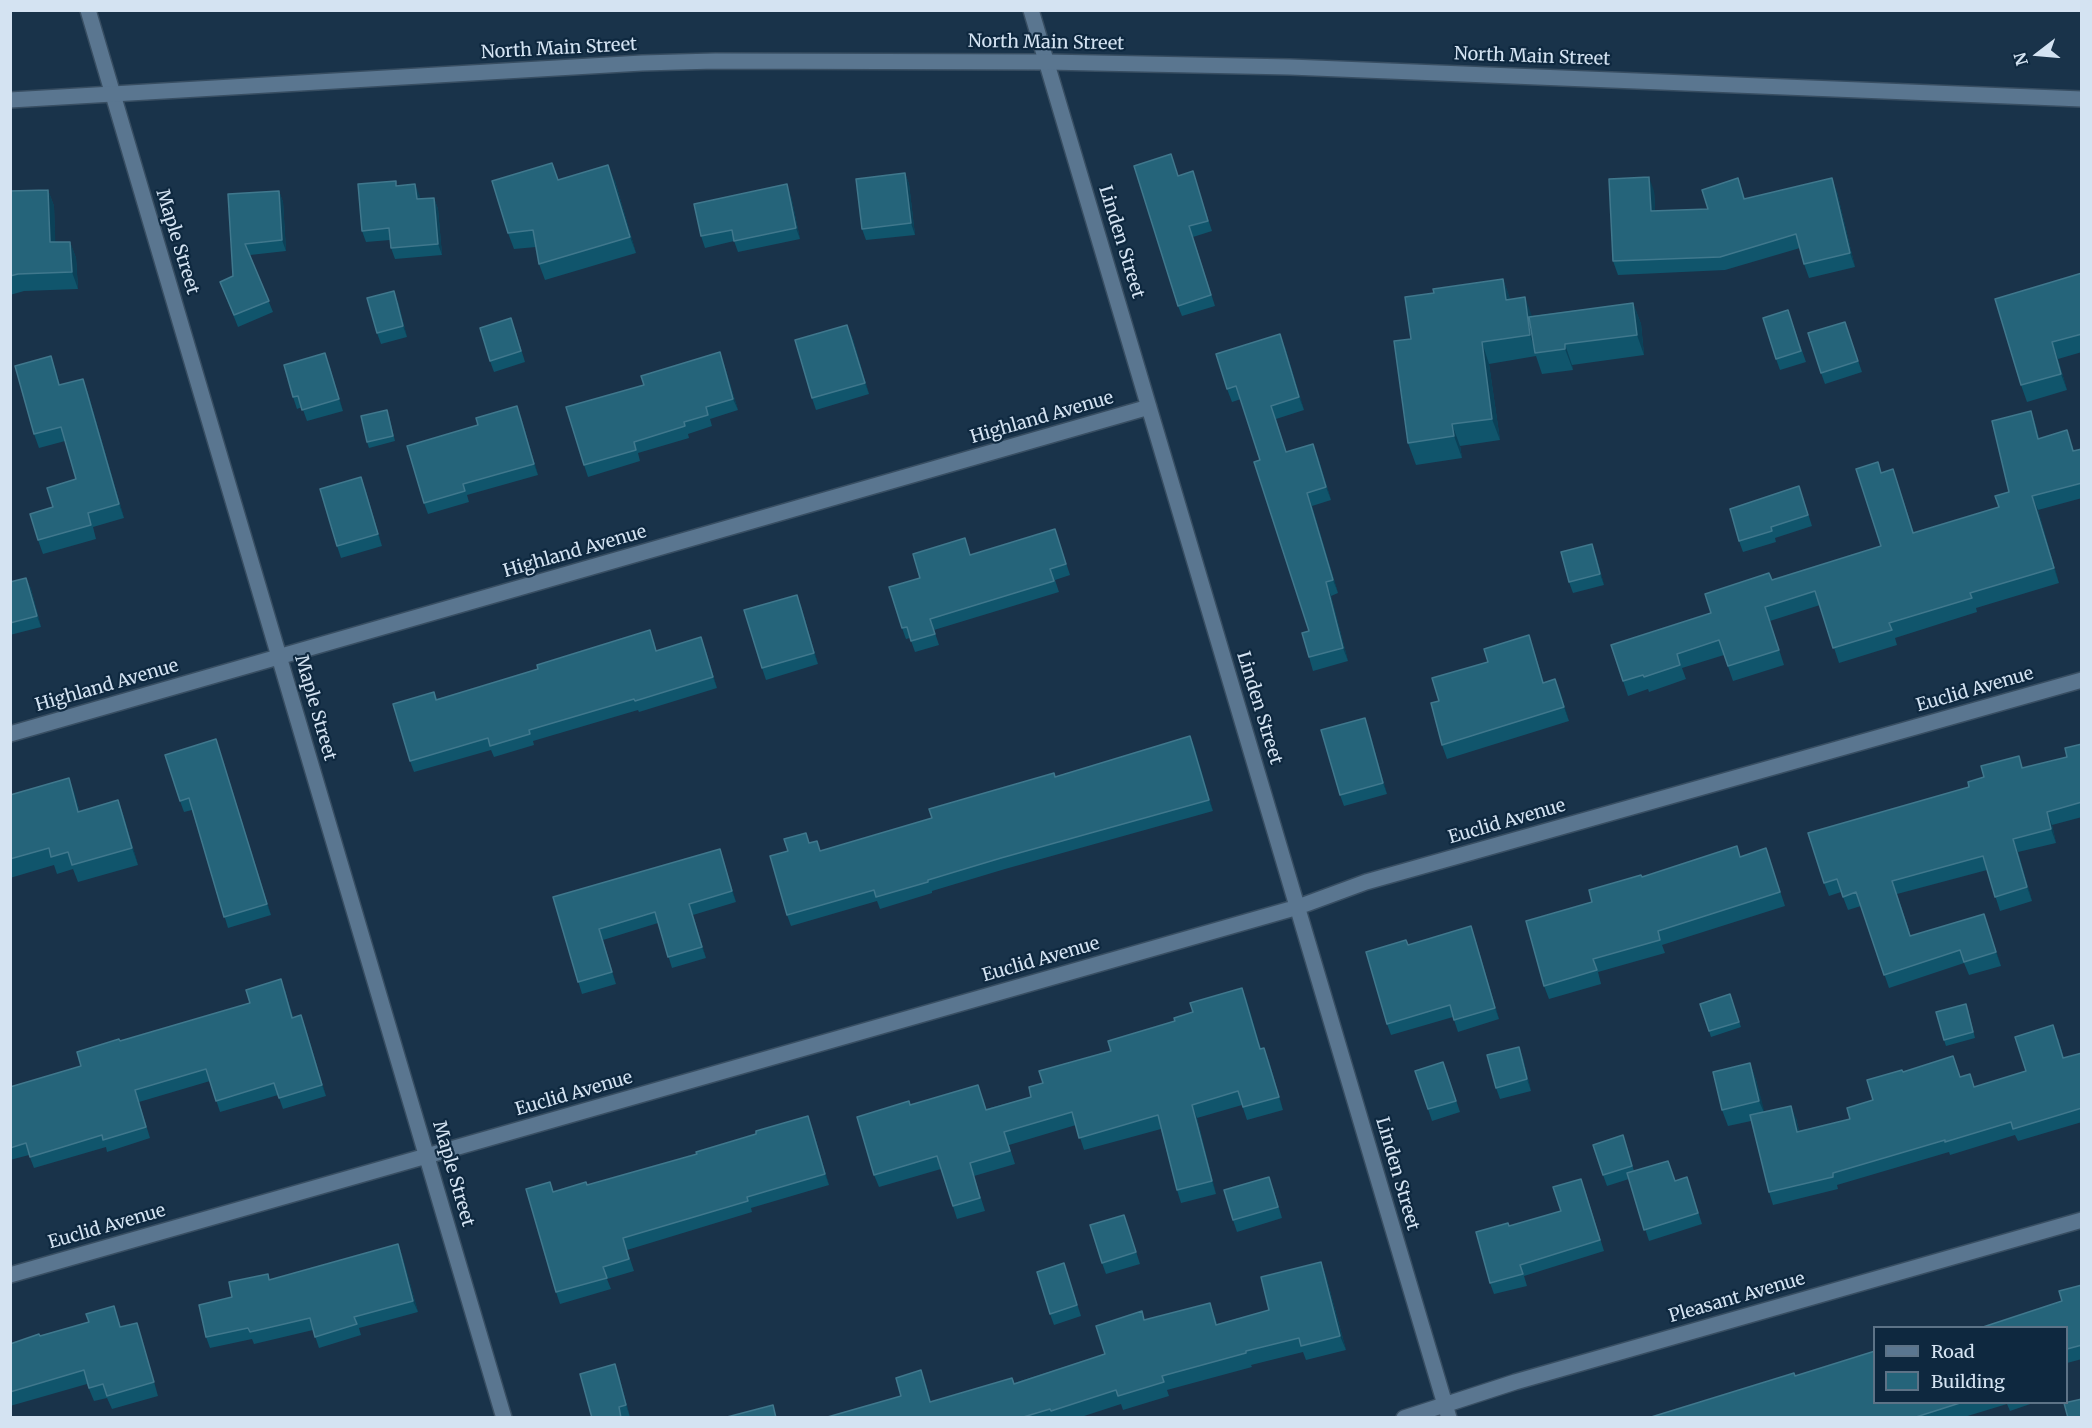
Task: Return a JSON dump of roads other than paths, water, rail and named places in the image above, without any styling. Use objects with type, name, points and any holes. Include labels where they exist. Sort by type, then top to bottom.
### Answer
[{"type":"street","name":"Maple Street","points":[[88,10],[504,1418]]},
{"type":"street","name":"Linden Street","points":[[1032,10],[1447,1412]]},
{"type":"street","name":"North Main Street","points":[[10,100],[715,61],[1047,62],[1290,67],[2082,99]]},
{"type":"street","name":"Highland Avenue","points":[[10,734],[1149,407]]},
{"type":"street","name":"Euclid Avenue","points":[[10,1275],[1298,907],[1366,882],[2082,680]]},
{"type":"street","name":"Pleasant Avenue","points":[[1404,1418],[1447,1412],[1515,1382],[2082,1220]]}]
